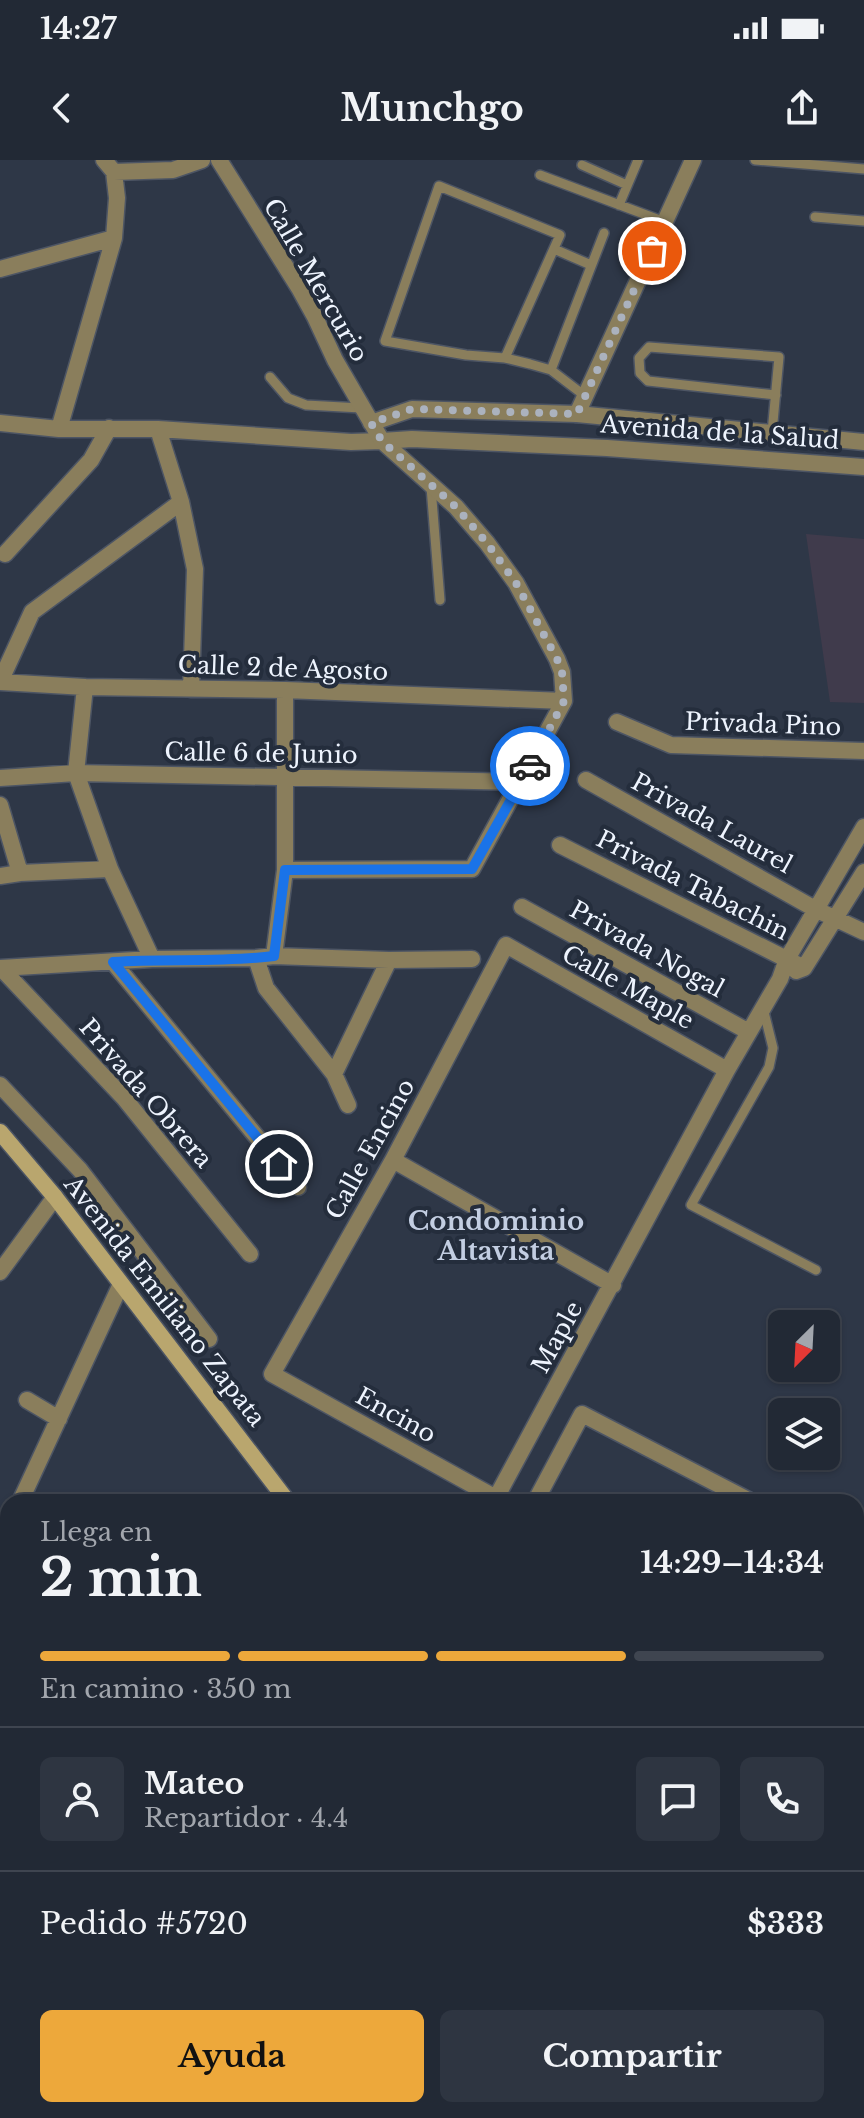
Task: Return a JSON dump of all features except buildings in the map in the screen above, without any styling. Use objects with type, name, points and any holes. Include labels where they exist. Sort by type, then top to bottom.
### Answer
[{"type":"main road","name":"Avenida Emiliano Zapata","points":[[0,1132],[55,1197],[282,1494]]},
{"type":"street","points":[[59,429],[114,238],[117,198],[109,166],[173,170],[202,160]]},
{"type":"street","name":"Calle Mercurio","points":[[219,160],[310,307],[329,350],[382,441],[456,507],[516,583],[557,659],[562,672],[564,701]]},
{"type":"street","points":[[577,414],[693,160]]},
{"type":"street","points":[[0,269],[114,238]]},
{"type":"street","name":"Avenida de la Salud","points":[[371,423],[412,409],[577,414],[864,442]]},
{"type":"street","points":[[0,423],[59,429],[158,429],[351,442],[382,441]]},
{"type":"street","points":[[351,442],[371,423]]},
{"type":"street","points":[[5,554],[91,460],[109,428]]},
{"type":"street","points":[[158,429],[181,502],[195,569],[191,689]]},
{"type":"street","name":"Avenida de la Salud","points":[[382,441],[412,439],[607,448],[864,467]]},
{"type":"street","points":[[0,682],[32,612],[181,502]]},
{"type":"street","name":"Calle 2 de Agosto","points":[[0,682],[564,701]]},
{"type":"street","points":[[85,687],[76,773],[110,869],[152,959]]},
{"type":"street","points":[[274,956],[285,870],[285,690]]},
{"type":"street","points":[[285,870],[472,869],[564,701]]},
{"type":"street","name":"Privada Pino","points":[[617,722],[671,745],[864,751]]},
{"type":"street","name":"Calle 6 de Junio","points":[[0,778],[76,773],[521,782]]},
{"type":"street","name":"Privada Laurel","points":[[586,780],[835,918]]},
{"type":"street","points":[[0,805],[20,873]]},
{"type":"street","name":"Maple","points":[[498,1494],[727,1070],[780,979],[787,959],[861,837]]},
{"type":"street","name":"Privada Tabachin","points":[[560,845],[804,968]]},
{"type":"street","points":[[0,876],[110,869]]},
{"type":"street","points":[[780,979],[804,968],[864,872]]},
{"type":"street","name":"Privada Nogal","points":[[522,907],[749,1032]]},
{"type":"street","points":[[835,918],[864,932]]},
{"type":"street","name":"Calle Maple","points":[[506,945],[727,1070]]},
{"type":"street","name":"Calle Encino","points":[[272,1374],[393,1160],[506,945]]},
{"type":"street","points":[[0,968],[274,956],[472,959]]},
{"type":"street","points":[[256,958],[266,988],[334,1074],[348,1105]]},
{"type":"street","points":[[334,1074],[389,960]]},
{"type":"street","points":[[113,962],[298,1187]]},
{"type":"street","name":"Privada Obrera","points":[[0,968],[124,1098],[250,1254]]},
{"type":"street","points":[[0,1085],[80,1170],[209,1339]]},
{"type":"street","points":[[393,1160],[613,1285]]},
{"type":"street","points":[[0,1272],[55,1197]]},
{"type":"street","points":[[24,1494],[121,1284]]},
{"type":"street","name":"Encino","points":[[272,1374],[489,1494]]},
{"type":"street","points":[[27,1400],[59,1419]]},
{"type":"street","points":[[539,1494],[582,1414],[737,1494]]},
{"type":"lane","points":[[619,205],[638,160]]},
{"type":"lane","points":[[755,160],[864,169]]},
{"type":"lane","points":[[582,165],[627,185]]},
{"type":"lane","points":[[540,175],[665,222]]},
{"type":"lane","points":[[505,358],[560,235],[439,186],[385,341],[466,355],[505,358],[551,370],[585,396]]},
{"type":"lane","points":[[815,217],[864,221]]},
{"type":"lane","points":[[551,370],[604,233]]},
{"type":"lane","points":[[554,249],[591,265]]},
{"type":"lane","points":[[772,433],[776,395],[779,357],[649,347],[639,358],[640,373],[648,381],[776,395]]},
{"type":"lane","points":[[270,377],[288,398],[306,405],[361,408]]},
{"type":"lane","points":[[431,487],[440,600]]},
{"type":"lane","points":[[763,1008],[773,1048],[769,1067],[691,1205],[816,1270]]},
{"type":"shaded area","points":[[806,534],[864,539],[864,703],[830,702]]},
{"type":"way so far","points":[[530,766],[564,701],[562,672],[557,659],[516,583],[487,543],[456,507],[382,441],[371,423],[412,409],[577,414],[652,251]]},
{"type":"district","name":"Condominio Altavista","points":[[496,1236]]},
{"type":"route","points":[[279,1164],[113,962],[274,956],[285,870],[472,869],[530,766]]}]
